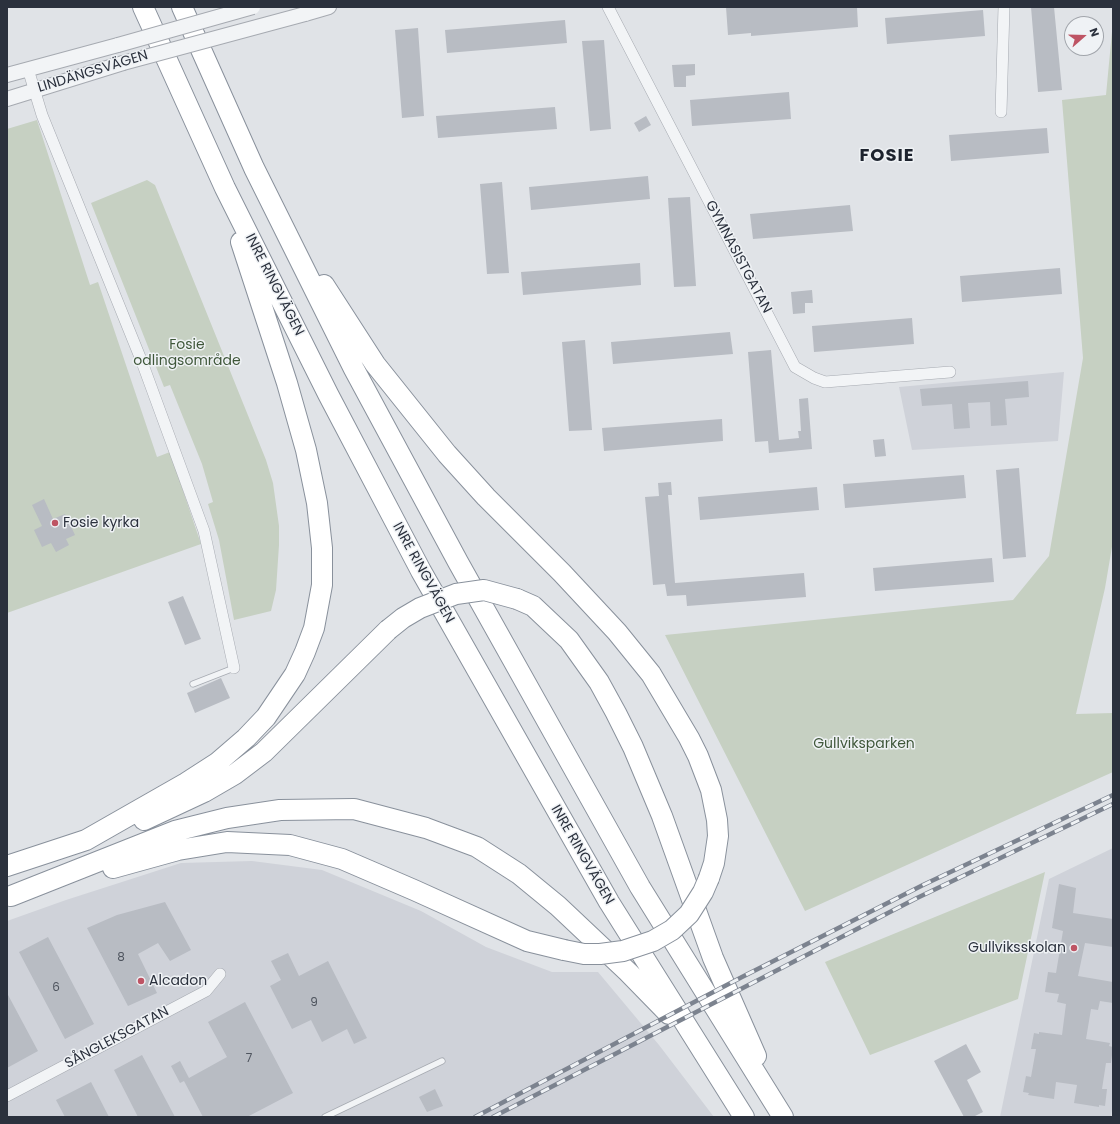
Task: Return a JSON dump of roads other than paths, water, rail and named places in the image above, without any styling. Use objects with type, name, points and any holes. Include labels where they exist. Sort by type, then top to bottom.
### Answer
[{"type":"highway","name":"INRE RINGVÄGEN","points":[[143,7],[225,188],[328,394],[421,571],[609,902],[744,1117]]},
{"type":"highway","points":[[182,7],[254,168],[354,369],[567,760],[640,887],[784,1117]]},
{"type":"highway","points":[[9,897],[178,850],[227,842],[273,844],[303,848],[342,859],[527,942],[564,950],[600,954],[623,951],[653,941],[672,930],[689,914],[703,892],[709,878],[714,863],[718,836],[715,806],[711,790],[698,756],[651,674],[617,632],[447,454],[375,364],[254,168]]},
{"type":"highway","points":[[86,840],[186,783],[217,763],[246,738],[266,717],[282,696],[295,674],[314,628],[322,585],[322,548],[317,503],[306,450],[287,382],[256,290],[225,188]]},
{"type":"highway","points":[[7,866],[138,822],[175,806],[235,774],[274,743],[388,630],[403,618],[420,608],[456,594],[484,590],[517,599],[533,606],[569,640],[598,682],[616,713],[633,747],[662,816],[713,958],[784,1117]]},
{"type":"highway","points":[[9,897],[175,831],[220,820],[280,810],[329,808],[361,811],[426,828],[477,847],[519,874],[558,906],[628,972],[701,1048]]},
{"type":"street","name":"LINDÄNGSVÄGEN","points":[[7,75],[118,46],[253,7]]},
{"type":"street","name":"LINDÄNGSVÄGEN","points":[[7,99],[179,46],[329,7]]},
{"type":"street","name":"GYMNASISTGATAN","points":[[608,7],[795,367],[814,378],[825,382],[950,372]]},
{"type":"street","points":[[1001,112],[1004,7]]},
{"type":"street","points":[[28,69],[42,115],[142,362],[204,531],[234,668]]},
{"type":"street","name":"SÅNGLEKSGATAN","points":[[7,1096],[206,991],[220,974]]},
{"type":"lane","points":[[194,684],[234,668]]},
{"type":"lane","points":[[325,1117],[442,1061]]},
{"type":"railway","points":[[475,1117],[742,977],[923,885],[1113,795]]},
{"type":"railway","points":[[493,1117],[917,898],[1113,804]]},
{"type":"place","name":"Fosie kyrka","points":[[55,523]]},
{"type":"place","name":"Gullviksskolan","points":[[1074,948]]},
{"type":"place","name":"Alcadon","points":[[141,981]]},
{"type":"district","name":"FOSIE","points":[[887,156]]},
{"type":"park label","name":"Fosie odlingsområde","points":[[187,354]]},
{"type":"park label","name":"Gullviksparken","points":[[864,744]]}]
